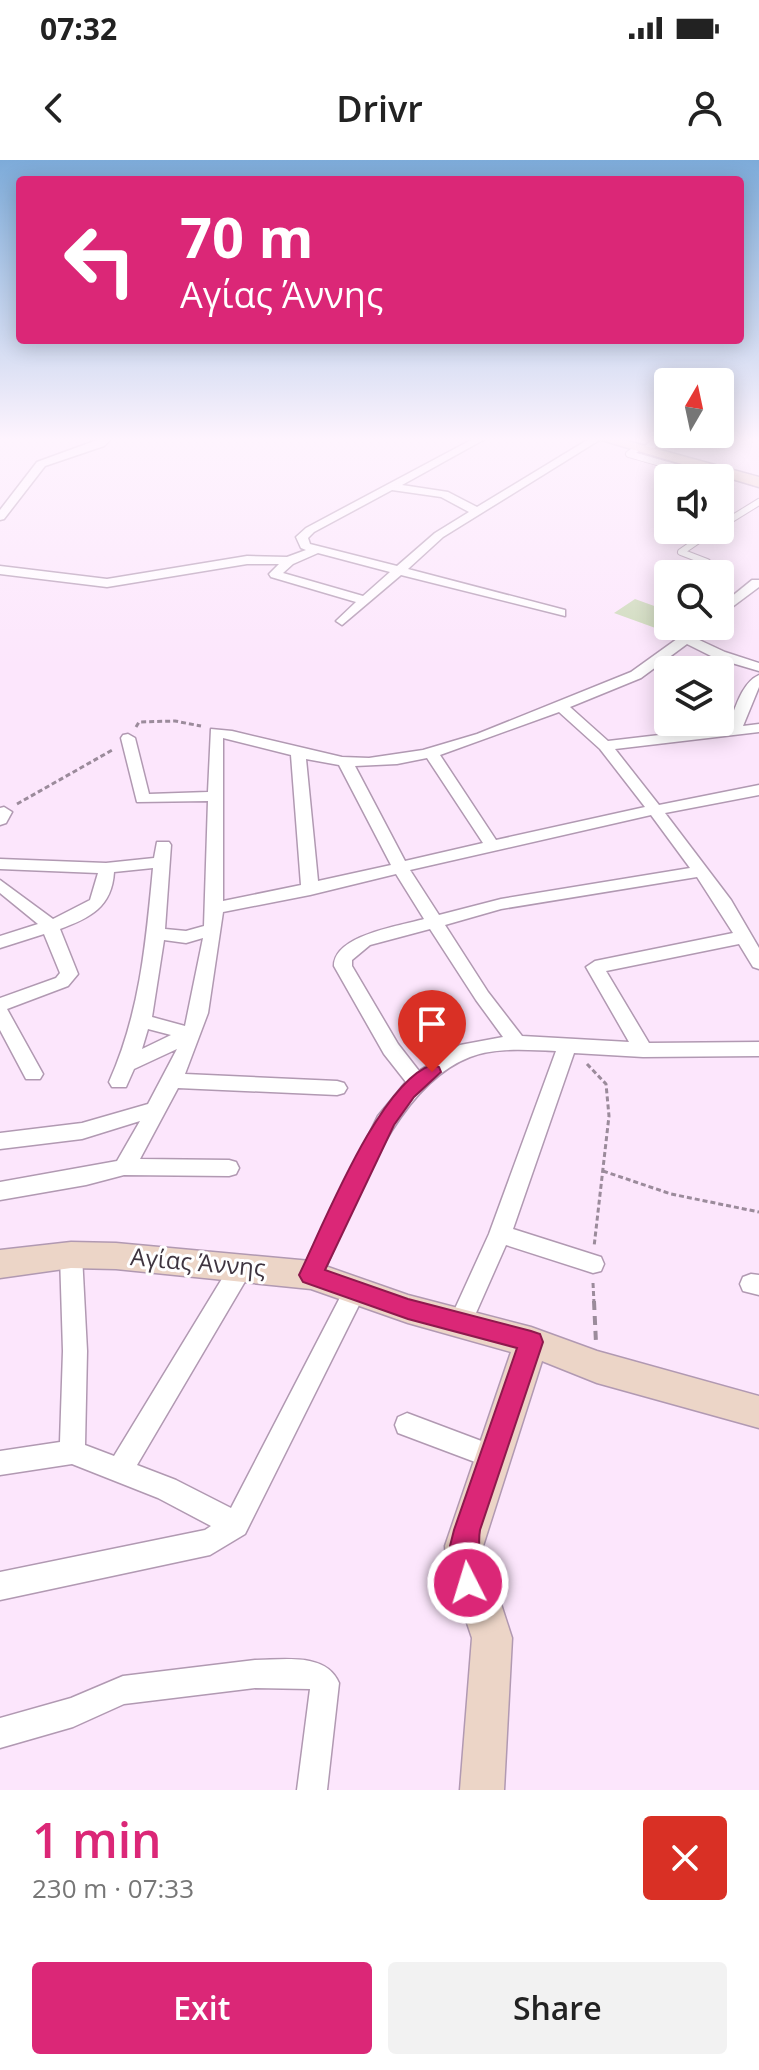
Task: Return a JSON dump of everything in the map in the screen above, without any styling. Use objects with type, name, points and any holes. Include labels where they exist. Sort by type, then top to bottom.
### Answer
[{"type":"street","points":[[338,515],[302,537],[305,546],[561,613]]},
{"type":"street","points":[[342,621],[439,535],[470,515]]},
{"type":"street","points":[[315,550],[289,561],[275,574],[364,600]]},
{"type":"street","points":[[0,570],[107,583],[247,560],[289,561]]},
{"type":"street","points":[[734,601],[756,583]]},
{"type":"street","points":[[124,1167],[145,1135],[155,1109],[175,1081],[207,986],[215,908],[216,732],[345,762],[390,763],[561,706],[636,675],[685,640]]},
{"type":"street","points":[[688,640],[720,655],[759,667]]},
{"type":"street","points":[[759,679],[751,688],[734,730],[759,728]]},
{"type":"street","points":[[561,706],[605,746],[655,810],[723,900],[759,963]]},
{"type":"street","points":[[605,746],[686,736]]},
{"type":"street","points":[[128,738],[142,799],[214,796]]},
{"type":"street","points":[[430,751],[492,845]]},
{"type":"street","points":[[298,752],[310,890]]},
{"type":"street","points":[[345,762],[400,867],[482,996],[517,1042]]},
{"type":"street","points":[[215,908],[310,890],[492,845],[753,791],[759,805]]},
{"type":"street","points":[[0,864],[106,868],[162,854],[158,934],[143,1021],[123,1073],[191,1034]]},
{"type":"street","points":[[0,942],[93,907],[101,896],[106,868]]},
{"type":"street","points":[[417,1082],[377,1027],[343,966],[343,958],[364,941],[536,896],[701,871]]},
{"type":"street","points":[[0,885],[49,924],[69,974],[67,978],[0,1005]]},
{"type":"street","points":[[158,934],[186,937],[213,929]]},
{"type":"street","points":[[643,1050],[595,967],[743,937]]},
{"type":"street","points":[[0,1013],[33,1074]]},
{"type":"street","points":[[143,1021],[191,1034]]},
{"type":"street","points":[[311,1275],[385,1121],[417,1082],[467,1050],[517,1042],[566,1051],[759,1049]]},
{"type":"street","points":[[460,1324],[500,1234],[566,1051]]},
{"type":"street","points":[[175,1081],[337,1088]]},
{"type":"street","points":[[0,1141],[82,1131],[155,1109]]},
{"type":"street","points":[[0,1191],[86,1177],[124,1167],[229,1168]]},
{"type":"street","points":[[500,1234],[593,1264]]},
{"type":"street","points":[[71,1255],[75,1351],[72,1452]]},
{"type":"street","name":"Αγίας Άννης","points":[[0,1264],[71,1255],[242,1266],[311,1275],[460,1324],[531,1342],[597,1367],[759,1412]]},
{"type":"street","points":[[120,1470],[242,1266]]},
{"type":"street","points":[[0,1586],[210,1542],[236,1525],[355,1291]]},
{"type":"street","points":[[482,1790],[492,1638],[480,1601],[468,1583],[464,1546],[491,1456],[531,1342]]},
{"type":"street","points":[[407,1425],[491,1456]]},
{"type":"street","points":[[0,1463],[72,1452],[167,1489],[236,1525]]},
{"type":"street","points":[[0,1733],[73,1712],[123,1690],[255,1674],[314,1675],[325,1683],[312,1790]]},
{"type":"lane","points":[[693,544],[681,552],[702,560]]},
{"type":"path","points":[[2,816],[32,794],[119,746],[139,722],[175,721],[216,732]]},
{"type":"path","points":[[566,1051],[587,1064],[606,1084],[609,1116],[593,1264],[597,1367]]},
{"type":"path","points":[[603,1171],[671,1194],[759,1212]]},
{"type":"green space","points":[[635,599],[654,606],[654,627],[614,613]]},
{"type":"route","points":[[432,1072],[407,1092],[385,1121],[311,1275],[408,1309],[531,1342],[467,1530],[464,1546],[468,1583]]}]
